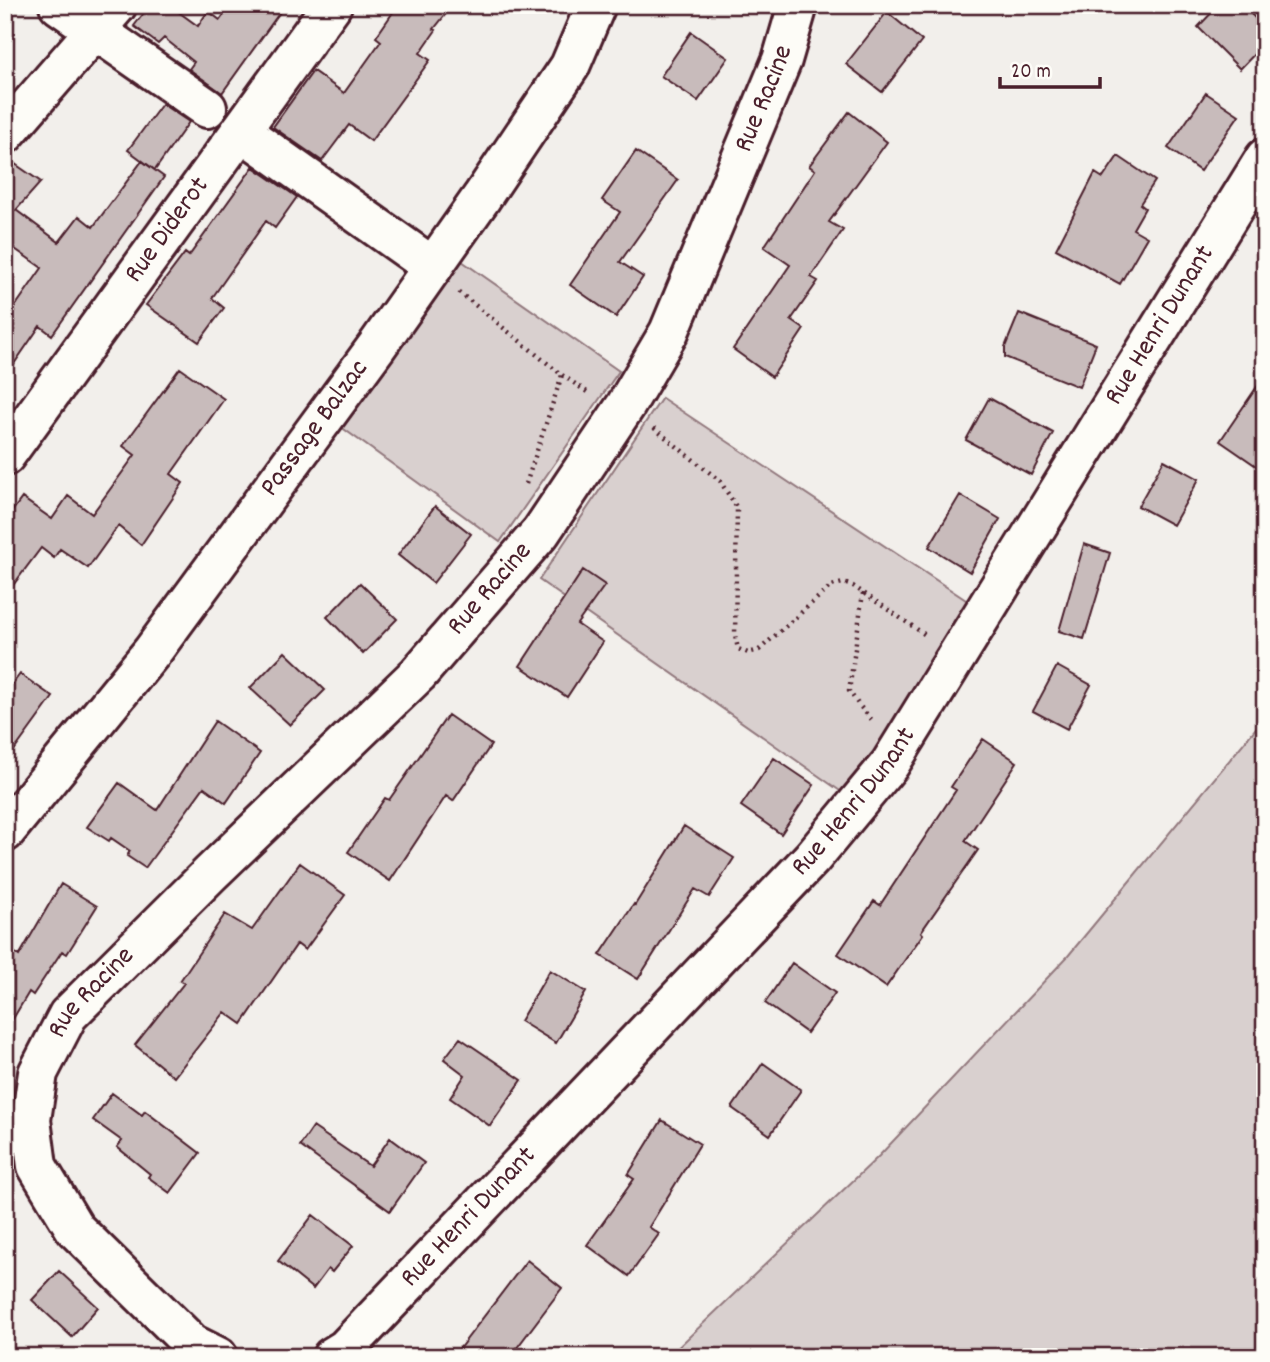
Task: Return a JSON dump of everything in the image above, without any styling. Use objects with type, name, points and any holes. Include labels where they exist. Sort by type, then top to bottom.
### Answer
[{"type":"street","points":[[59,5],[106,18],[206,108]]},
{"type":"street","name":"Rue Diderot","points":[[5,456],[332,5]]},
{"type":"street","name":"Passage Balzac","points":[[5,832],[152,652],[377,346],[570,66],[596,5]]},
{"type":"street","name":"Rue Racine","points":[[21,1082],[68,1015],[418,674],[541,532],[626,405],[669,332],[782,60],[798,5]]},
{"type":"street","points":[[5,134],[106,18]]},
{"type":"street","points":[[241,131],[431,269]]},
{"type":"street","name":"Rue Henri Dunant","points":[[332,1357],[345,1349],[802,868],[890,764],[1265,158]]},
{"type":"street","points":[[21,1082],[31,1120],[37,1166],[75,1229],[192,1344],[218,1357]]},
{"type":"path","points":[[431,269],[562,374],[519,507],[541,532]]},
{"type":"path","points":[[626,405],[720,481],[737,508],[735,635],[738,649],[748,653],[760,650],[831,586],[843,583],[853,586],[930,638]]},
{"type":"path","points":[[863,593],[849,691],[874,722]]},
{"type":"shaded area","points":[[449,252],[619,371],[500,542],[330,419]]},
{"type":"shaded area","points":[[662,398],[975,606],[890,733],[843,793],[539,580]]},
{"type":"shaded area","points":[[1265,717],[1265,1357],[668,1357],[879,1156],[1068,956]]},
{"type":"building","points":[[150,5],[169,5],[198,26],[208,11],[220,20],[231,5],[285,5],[222,93],[189,69],[194,62],[164,38],[158,44],[134,26]]},
{"type":"building","points":[[398,5],[453,5],[420,53],[430,60],[371,141],[349,125],[322,161],[273,127],[313,71],[344,93],[381,41],[376,37]]},
{"type":"building","points":[[1219,5],[1242,5],[1265,28],[1265,43],[1240,69],[1198,27]]},
{"type":"building","points":[[887,12],[922,41],[882,92],[846,64]]},
{"type":"building","points":[[691,32],[728,58],[698,101],[661,76]]},
{"type":"building","points":[[1206,93],[1239,115],[1200,171],[1168,148]]},
{"type":"building","points":[[162,104],[189,122],[155,170],[128,150]]},
{"type":"building","points":[[849,112],[887,142],[829,222],[843,230],[811,277],[818,281],[791,320],[804,329],[772,377],[733,349],[790,265],[764,247],[815,170],[809,166]]},
{"type":"building","points":[[636,151],[678,180],[620,262],[643,277],[616,317],[570,285],[620,212],[602,200]]},
{"type":"building","points":[[1118,156],[1155,181],[1140,204],[1145,208],[1133,229],[1147,237],[1120,284],[1056,249],[1095,173],[1103,178]]},
{"type":"building","points":[[5,157],[41,182],[16,210],[59,242],[79,216],[93,227],[142,161],[164,177],[52,335],[40,326],[5,377],[5,321],[42,268],[5,242]]},
{"type":"building","points":[[253,167],[297,197],[275,228],[266,221],[212,298],[224,308],[199,342],[146,305],[185,253],[189,256]]},
{"type":"building","points":[[1019,313],[1096,344],[1079,387],[1005,357],[1005,347]]},
{"type":"building","points":[[180,368],[224,399],[171,474],[183,483],[141,545],[118,526],[88,568],[60,549],[54,558],[41,548],[5,596],[5,521],[22,498],[52,519],[68,496],[92,514],[135,455],[123,446]]},
{"type":"building","points":[[1265,375],[1265,472],[1220,441]]},
{"type":"building","points":[[989,398],[1053,433],[1031,475],[966,440]]},
{"type":"building","points":[[1164,460],[1199,479],[1173,525],[1138,506]]},
{"type":"building","points":[[960,495],[1000,519],[970,572],[929,547]]},
{"type":"building","points":[[435,506],[471,534],[433,583],[398,555]]},
{"type":"building","points":[[1084,544],[1110,553],[1084,639],[1059,631]]},
{"type":"building","points":[[583,570],[605,585],[577,624],[603,642],[567,697],[520,666]]},
{"type":"building","points":[[360,583],[397,619],[363,654],[327,617]]},
{"type":"building","points":[[285,652],[325,690],[290,725],[250,688]]},
{"type":"building","points":[[1057,666],[1091,685],[1067,729],[1033,711]]},
{"type":"building","points":[[20,674],[53,697],[5,763],[5,694]]},
{"type":"building","points":[[448,715],[491,745],[453,801],[446,796],[390,881],[348,852],[385,798],[389,800]]},
{"type":"building","points":[[215,721],[260,753],[226,803],[204,787],[145,868],[127,856],[130,851],[87,827],[119,783],[157,810]]},
{"type":"building","points":[[983,739],[1017,762],[965,841],[978,850],[886,987],[838,954],[874,901],[880,905],[956,790],[951,787]]},
{"type":"building","points":[[774,758],[814,785],[781,834],[741,806]]},
{"type":"building","points":[[684,826],[734,858],[709,897],[695,889],[638,979],[600,955]]},
{"type":"building","points":[[300,863],[345,895],[305,950],[297,944],[242,1024],[225,1012],[174,1077],[135,1045],[184,983],[180,981],[225,914],[252,930]]},
{"type":"building","points":[[61,884],[97,906],[67,954],[62,951],[33,995],[29,992],[5,1032],[5,966],[15,953],[19,956]]},
{"type":"building","points":[[792,963],[835,993],[807,1033],[765,1003]]},
{"type":"building","points":[[550,970],[586,992],[556,1043],[520,1021]]},
{"type":"building","points":[[460,1038],[522,1080],[490,1126],[450,1098],[465,1075],[444,1059]]},
{"type":"building","points":[[763,1063],[801,1090],[770,1135],[732,1108]]},
{"type":"building","points":[[112,1093],[142,1115],[145,1111],[200,1153],[170,1193],[148,1177],[150,1174],[117,1147],[122,1141],[93,1120]]},
{"type":"building","points":[[662,1120],[700,1144],[649,1227],[659,1234],[629,1276],[587,1245],[634,1179],[628,1175]]},
{"type":"building","points":[[313,1127],[370,1166],[390,1138],[424,1163],[390,1211],[300,1146]]},
{"type":"building","points":[[313,1215],[353,1246],[332,1272],[328,1269],[313,1289],[278,1261]]},
{"type":"building","points":[[527,1260],[562,1288],[510,1357],[453,1357]]},
{"type":"building","points":[[59,1271],[98,1307],[72,1337],[32,1300]]}]
